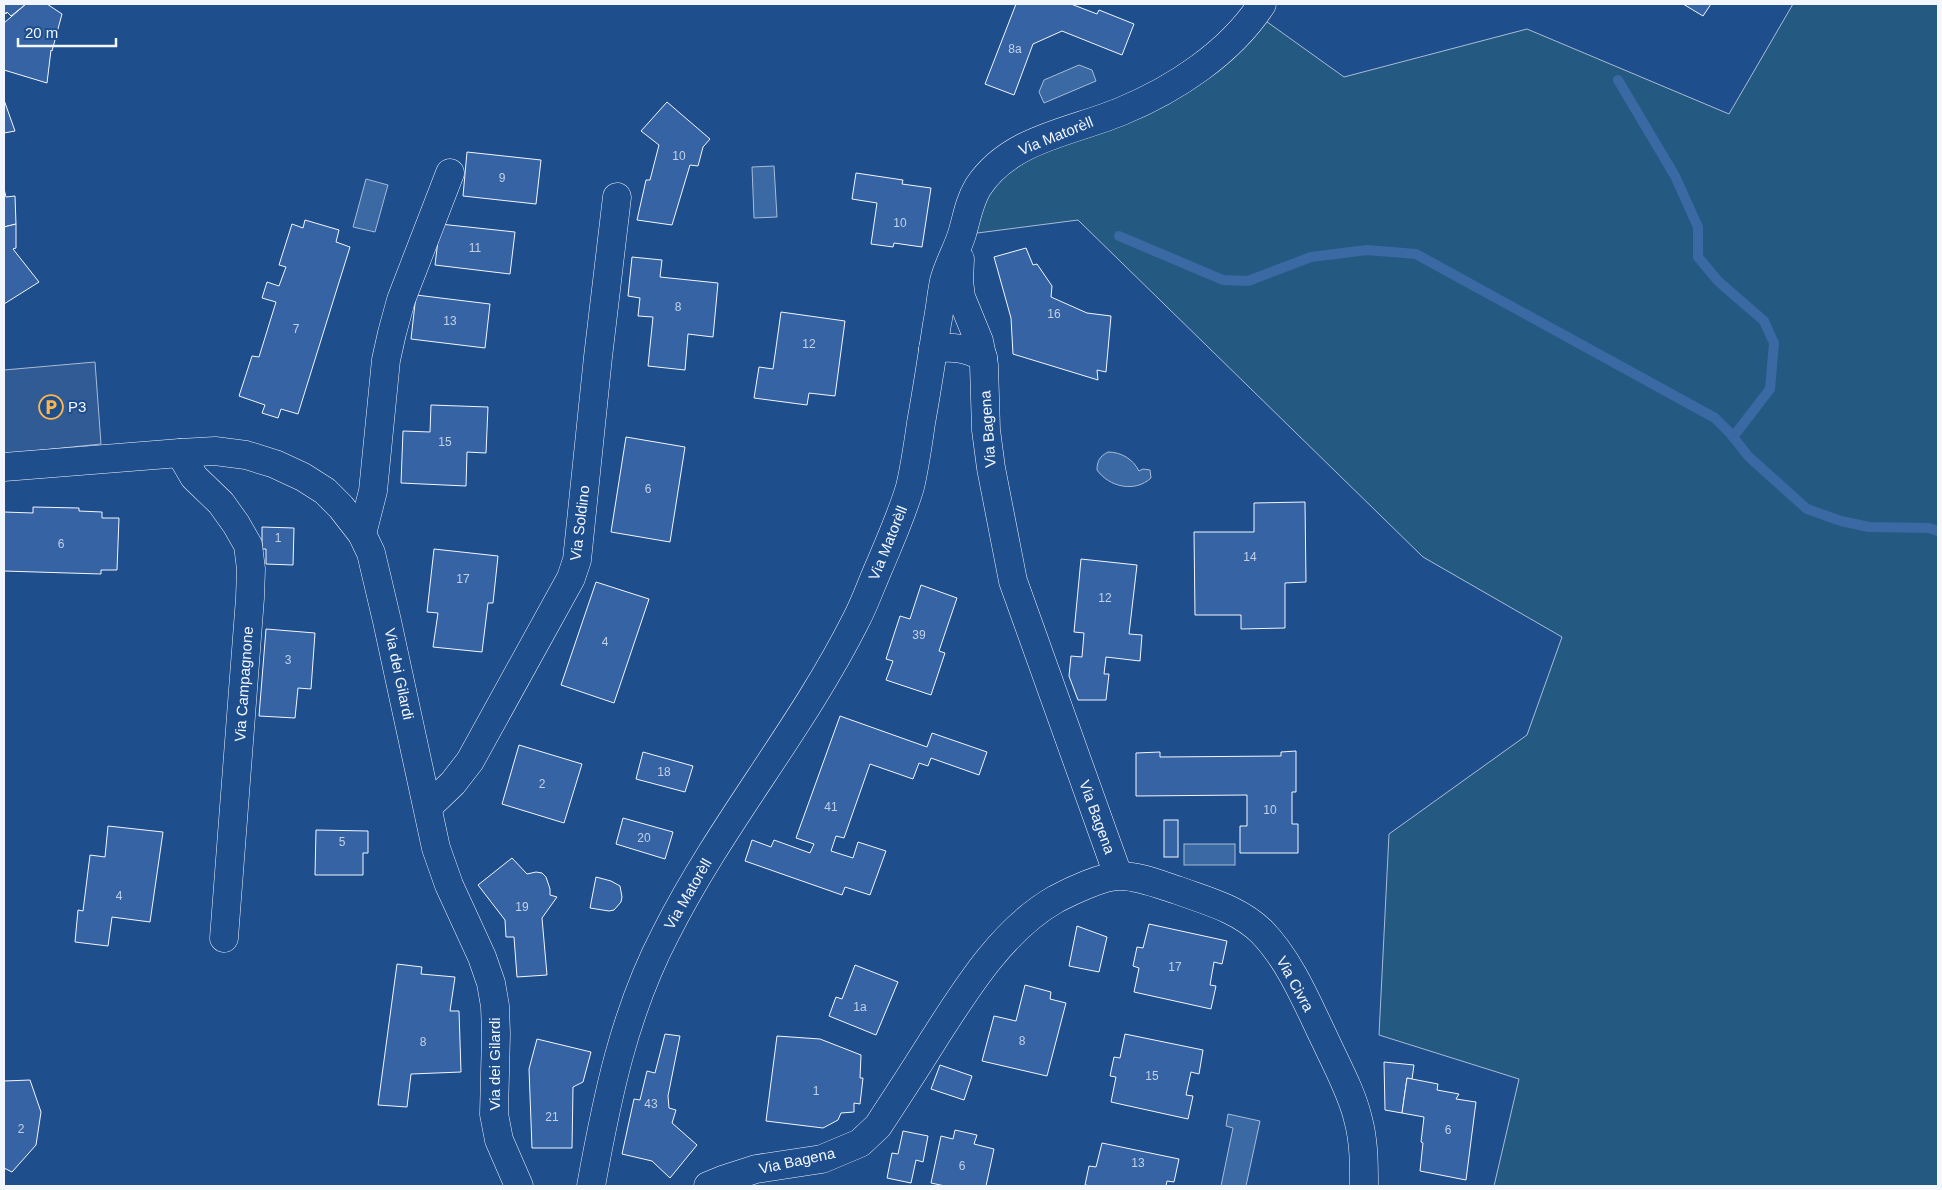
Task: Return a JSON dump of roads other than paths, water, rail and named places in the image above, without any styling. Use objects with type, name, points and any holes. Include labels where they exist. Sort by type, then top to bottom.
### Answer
[{"type":"street","name":"Via Matorèll","points":[[591,1186],[606,1104],[616,1062],[630,1015],[645,977],[685,897],[822,680],[848,634],[891,540],[910,485],[945,280],[962,235],[968,208],[979,186],[991,171],[1010,155],[1037,140],[1118,113],[1155,96],[1208,61],[1234,38],[1256,14],[1262,4]]},
{"type":"street","points":[[362,534],[373,491],[386,360],[392,333],[401,300],[450,172]]},
{"type":"street","name":"Via Soldino","points":[[428,807],[453,783],[470,761],[571,578],[577,560],[598,357],[618,197]]},
{"type":"street","name":"Via Bagena","points":[[708,1186],[756,1169],[822,1159],[860,1143],[878,1126],[965,991],[994,954],[1028,918],[1056,899],[1087,885],[1118,875],[1013,581],[991,468],[986,430],[983,357],[961,297],[959,281],[962,235]]},
{"type":"street","points":[[933,349],[948,346],[962,348],[983,357]]},
{"type":"street","name":"Via dei Gilardi","points":[[4,467],[180,453],[216,452],[246,455],[275,464],[304,477],[325,491],[341,507],[362,534],[371,554],[376,573],[441,867],[482,957],[491,984],[495,1006],[496,1034],[494,1114],[499,1140],[519,1186]]},
{"type":"street","name":"Via Campagnone","points":[[180,453],[194,477],[221,504],[236,524],[248,545],[251,568],[224,938]]},
{"type":"street","name":"Via Civra","points":[[1118,875],[1163,886],[1222,906],[1241,916],[1262,932],[1278,952],[1298,984],[1340,1071],[1358,1117],[1364,1152],[1364,1186]]},
{"type":"waterway","points":[[1618,80],[1675,176],[1698,227],[1698,257],[1718,281],[1764,321],[1774,343],[1770,389],[1733,437]]},
{"type":"waterway","points":[[1119,236],[1223,280],[1248,281],[1311,257],[1367,250],[1416,254],[1715,418],[1749,457],[1807,509],[1841,521],[1869,527],[1929,528],[1938,531]]},
{"type":"place","name":"P3","points":[[51,407]]}]
